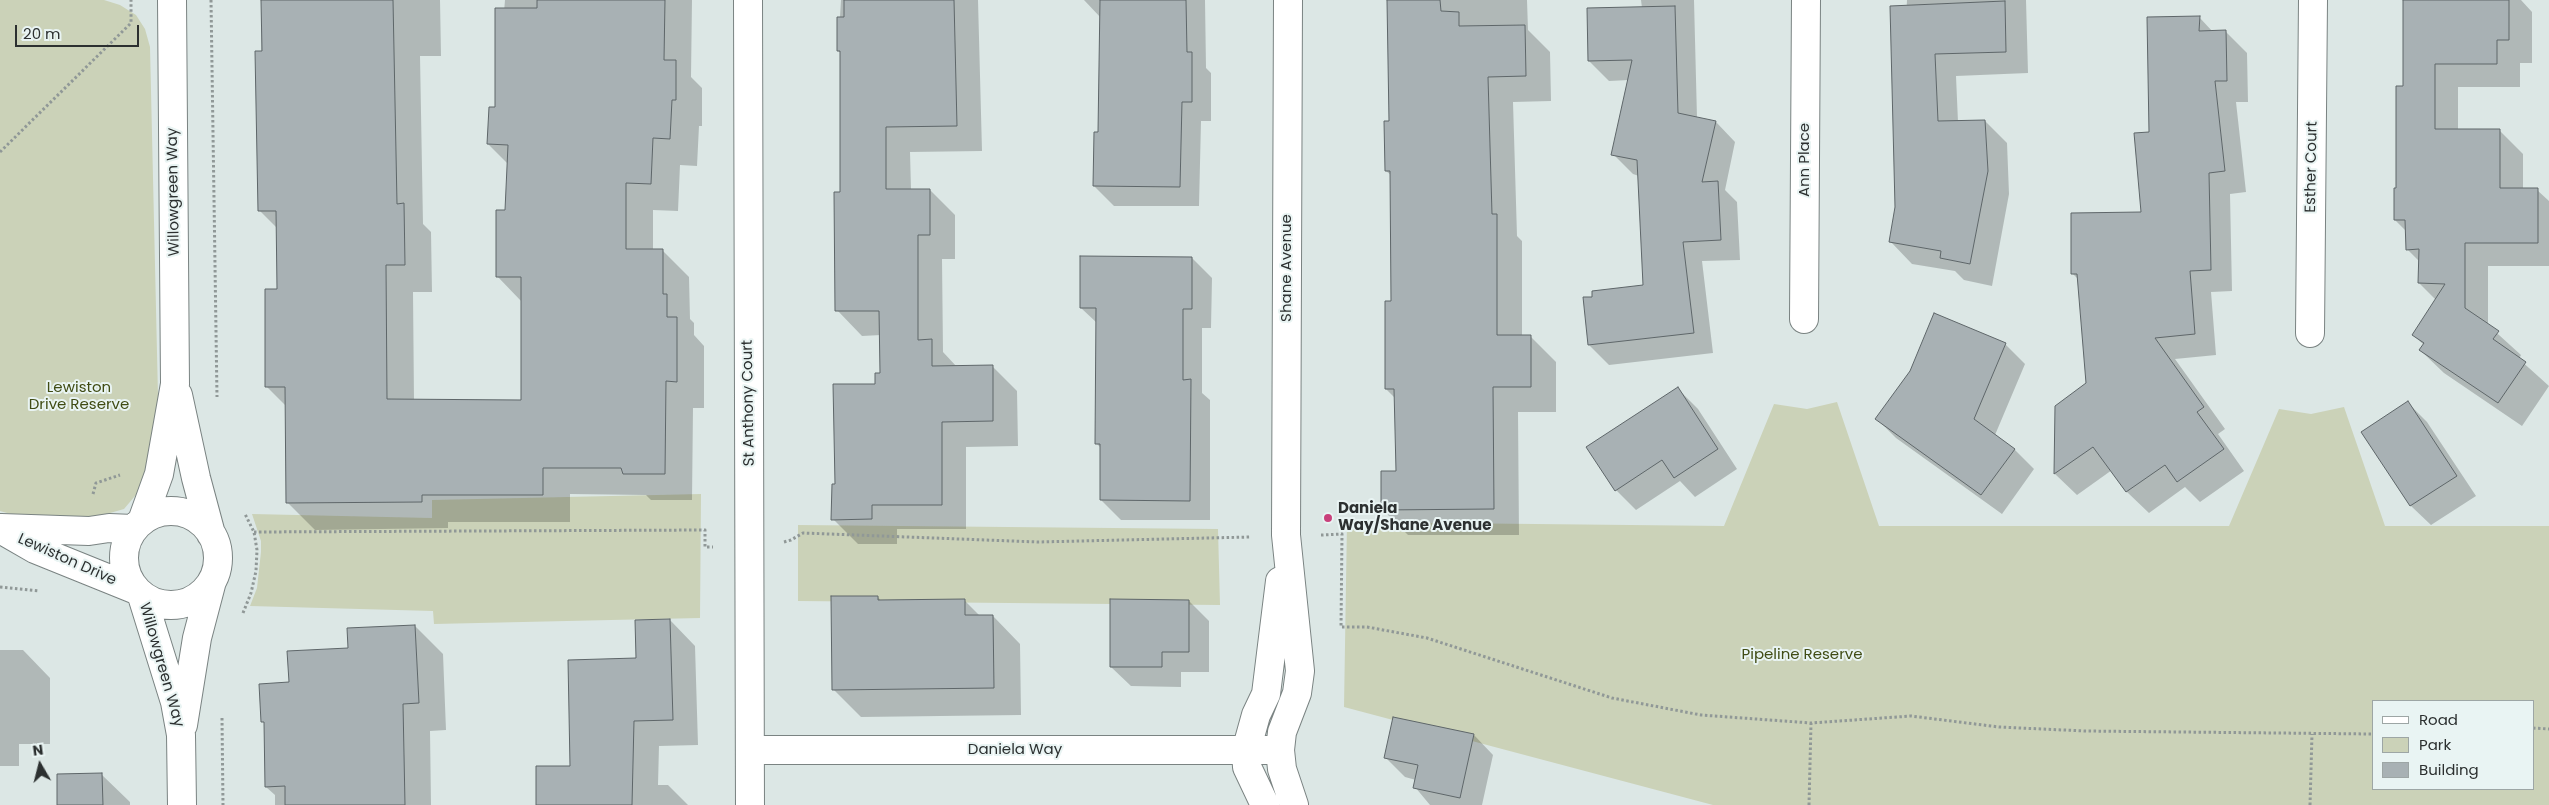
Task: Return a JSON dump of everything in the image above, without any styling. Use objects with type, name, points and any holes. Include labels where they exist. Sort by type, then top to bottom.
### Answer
[{"type":"street","name":"Willowgreen Way","points":[[138,525],[159,474],[176,384],[172,0]]},
{"type":"street","name":"St Anthony Court","points":[[748,0],[750,805]]},
{"type":"street","name":"Shane Avenue","points":[[1288,0],[1286,535],[1300,671],[1297,693],[1282,732],[1280,750],[1282,769],[1294,805]]},
{"type":"street","name":"Ann Place","points":[[1804,319],[1806,0]]},
{"type":"street","name":"Esther Court","points":[[2310,333],[2314,0]]},
{"type":"street","name":"Willowgreen Way","points":[[176,384],[196,478],[211,534]]},
{"type":"street","points":[[170,511],[180,512],[197,520],[211,534],[218,552],[217,566],[213,580],[197,598],[177,605],[158,604],[138,592],[129,581],[123,562],[126,543],[138,525],[154,514],[170,511]]},
{"type":"street","name":"Lewiston Drive","points":[[0,529],[89,531],[138,525]]},
{"type":"street","name":"Lewiston Drive","points":[[0,529],[35,549],[138,592]]},
{"type":"street","name":"Shane Avenue","points":[[1265,805],[1247,767],[1246,751],[1256,715],[1266,694],[1286,535]]},
{"type":"street","name":"Willowgreen Way","points":[[181,735],[197,638],[213,580]]},
{"type":"street","name":"Willowgreen Way","points":[[138,592],[175,702],[181,735],[182,805]]},
{"type":"street","name":"Daniela Way","points":[[751,750],[1280,750]]},
{"type":"path","points":[[0,152],[131,23],[130,0]]},
{"type":"path","points":[[211,0],[218,402]]},
{"type":"path","points":[[239,620],[251,593],[256,571],[257,550],[254,532],[241,507]]},
{"type":"path","points":[[1286,535],[1342,534],[1341,627],[1367,627],[1427,638],[1612,698],[1701,715],[1811,723],[1911,716],[1999,727],[2076,731],[2372,734]]},
{"type":"path","points":[[222,709],[223,805]]},
{"type":"path","points":[[1809,805],[1811,723]]},
{"type":"path","points":[[2534,728],[2549,729]]},
{"type":"path","points":[[2310,805],[2312,734]]},
{"type":"green space","name":"Lewiston Drive Reserve","points":[[0,0],[104,0],[120,5],[136,15],[145,29],[150,47],[158,396],[155,437],[140,490],[124,509],[82,521],[25,518],[0,511]]},
{"type":"green space","name":"Pipeline Reserve","points":[[1837,402],[1879,526],[2229,526],[2279,409],[2311,414],[2344,407],[2385,526],[2549,526],[2549,805],[1713,805],[1344,707],[1347,522],[1724,526],[1774,404],[1807,409]]},
{"type":"green space","points":[[701,494],[700,618],[434,624],[433,611],[250,606],[257,588],[261,552],[261,541],[252,514],[432,518],[432,500]]},
{"type":"green space","points":[[798,525],[1218,529],[1220,605],[798,601]]},
{"type":"building","points":[[261,0],[393,0],[397,204],[404,203],[405,265],[386,265],[387,399],[521,400],[521,277],[496,277],[496,210],[505,210],[508,145],[487,144],[489,107],[495,107],[495,8],[537,8],[537,0],[665,0],[664,60],[676,60],[676,100],[672,100],[670,139],[653,138],[651,184],[626,183],[626,249],[663,249],[663,294],[667,294],[667,317],[677,317],[677,382],[666,381],[665,474],[623,474],[621,468],[543,468],[543,495],[422,495],[422,502],[286,503],[285,387],[265,387],[265,289],[277,289],[276,211],[258,211],[255,51],[262,51]]},
{"type":"building","points":[[844,0],[954,0],[957,126],[886,127],[886,189],[930,189],[930,235],[918,235],[918,340],[932,339],[932,366],[993,365],[993,421],[942,422],[942,505],[872,505],[872,519],[831,520],[832,484],[835,484],[833,384],[875,384],[875,373],[880,373],[879,311],[835,311],[834,192],[840,192],[840,51],[837,51],[837,17],[844,17]]},
{"type":"building","points":[[1100,0],[1186,0],[1187,52],[1192,52],[1192,102],[1182,102],[1180,187],[1093,186],[1094,132],[1098,132]]},
{"type":"building","points":[[1387,0],[1440,0],[1441,11],[1459,12],[1459,26],[1525,25],[1526,76],[1488,77],[1492,214],[1497,214],[1497,335],[1531,335],[1531,387],[1493,387],[1494,509],[1381,510],[1381,471],[1396,471],[1394,389],[1385,389],[1385,301],[1391,301],[1390,171],[1385,171],[1384,121],[1389,121]]},
{"type":"building","points":[[2403,0],[2509,0],[2509,40],[2497,40],[2497,64],[2435,64],[2435,129],[2500,129],[2500,188],[2538,188],[2538,243],[2465,243],[2465,308],[2499,331],[2493,339],[2526,362],[2498,403],[2419,350],[2424,343],[2412,335],[2445,284],[2418,283],[2419,249],[2406,250],[2405,220],[2394,220],[2394,188],[2396,188],[2396,86],[2403,86]]},
{"type":"building","points":[[2005,1],[2006,52],[1935,54],[1938,121],[1985,120],[1988,171],[1970,264],[1940,258],[1941,251],[1889,242],[1895,207],[1890,6]]},
{"type":"building","points":[[1675,6],[1678,113],[1716,121],[1702,182],[1718,181],[1721,240],[1683,242],[1694,333],[1588,345],[1583,297],[1592,297],[1592,291],[1643,285],[1637,160],[1611,155],[1632,60],[1588,61],[1587,8]]},
{"type":"building","points":[[2200,16],[2199,31],[2226,30],[2227,81],[2215,81],[2225,171],[2209,173],[2211,270],[2190,271],[2195,334],[2155,338],[2204,407],[2197,412],[2224,449],[2177,482],[2165,465],[2126,492],[2093,447],[2054,474],[2055,406],[2086,383],[2077,274],[2071,274],[2071,213],[2141,212],[2134,133],[2149,132],[2147,17]]},
{"type":"building","points":[[1080,256],[1192,257],[1192,309],[1183,309],[1183,380],[1191,379],[1190,501],[1100,500],[1100,444],[1095,444],[1096,308],[1080,308]]},
{"type":"building","points":[[1934,313],[2006,343],[1974,419],[2015,449],[1981,495],[1875,419],[1910,371]]},
{"type":"building","points":[[1678,387],[1718,449],[1674,478],[1662,460],[1615,491],[1586,447]]},
{"type":"building","points":[[2408,401],[2457,476],[2410,506],[2361,432]]},
{"type":"building","points":[[831,596],[878,596],[878,600],[965,599],[965,615],[993,615],[994,688],[832,690]]},
{"type":"building","points":[[1110,599],[1189,600],[1189,652],[1162,652],[1162,667],[1110,667]]},
{"type":"building","points":[[670,619],[673,720],[634,721],[632,805],[536,805],[536,766],[570,766],[568,660],[636,658],[635,620]]},
{"type":"building","points":[[415,625],[419,703],[403,704],[405,805],[285,805],[285,786],[265,787],[264,722],[261,722],[259,684],[289,682],[287,651],[348,648],[347,628]]},
{"type":"building","points":[[1393,717],[1474,734],[1460,798],[1413,788],[1418,765],[1384,758]]},
{"type":"building","points":[[102,773],[103,805],[57,805],[57,774]]},
{"type":"place","name":"Daniela Way/Shane Avenue","points":[[1328,518]]}]
